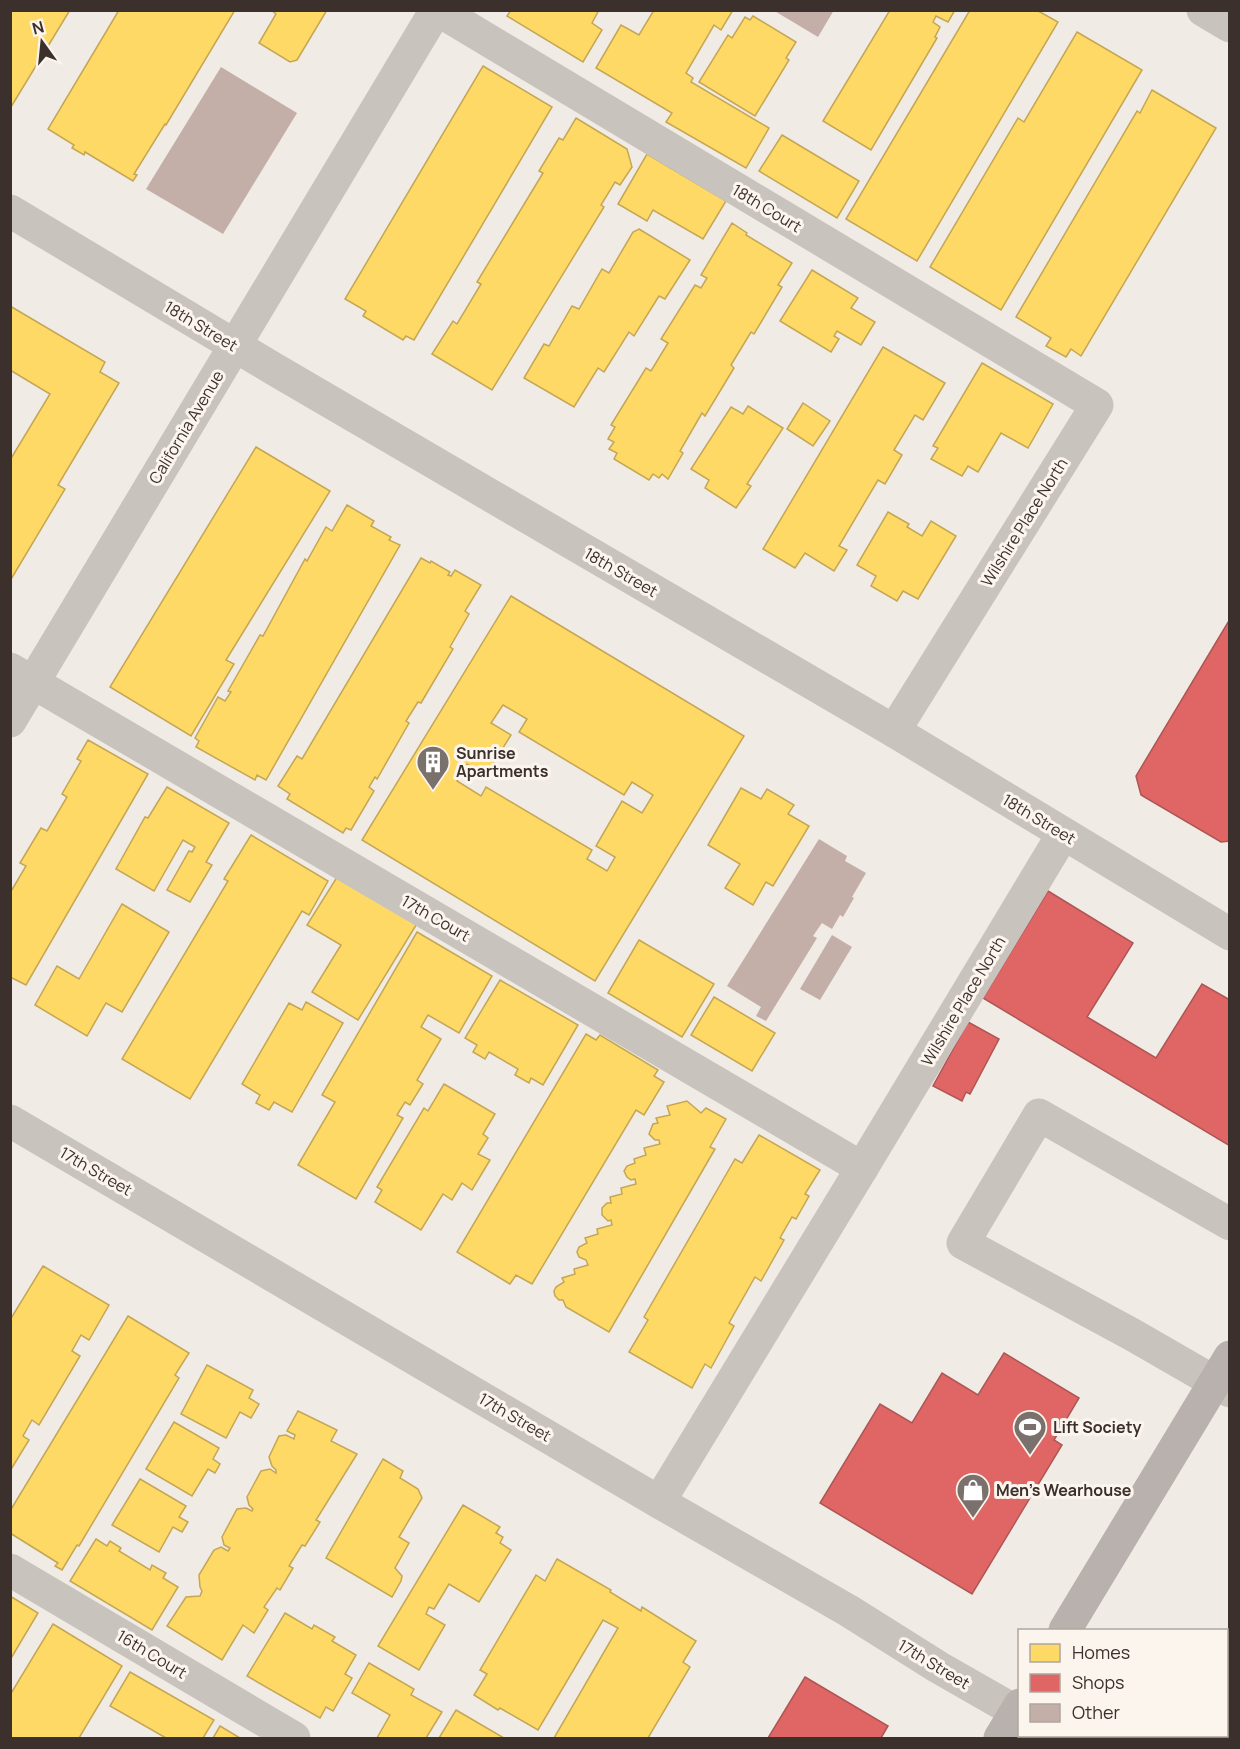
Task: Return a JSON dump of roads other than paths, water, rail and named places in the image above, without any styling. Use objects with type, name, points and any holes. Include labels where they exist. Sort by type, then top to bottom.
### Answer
[{"type":"main road","points":[[1066,1629],[1224,1377]]},
{"type":"street","name":"California Avenue","points":[[10,721],[22,675],[235,346],[437,10]]},
{"type":"street","name":"18th Court","points":[[437,10],[1097,405]]},
{"type":"street","name":"18th Street","points":[[10,211],[235,346],[894,731],[1230,934]]},
{"type":"street","name":"Wilshire Place North","points":[[894,731],[1097,405]]},
{"type":"street","name":"17th Court","points":[[22,675],[862,1168]]},
{"type":"street","name":"Wilshire Place North","points":[[659,1502],[1063,834]]},
{"type":"street","points":[[1224,1377],[963,1243],[1039,1115],[1230,1224]]},
{"type":"street","name":"17th Street","points":[[10,1121],[849,1611],[1014,1718]]},
{"type":"street","name":"16th Court","points":[[10,1570],[294,1738]]},
{"type":"place","name":"Sunrise Apartments","points":[[433,791]]},
{"type":"place","name":"Lift Society","points":[[1030,1456]]},
{"type":"place","name":"Men's Wearhouse","points":[[973,1519]]}]
